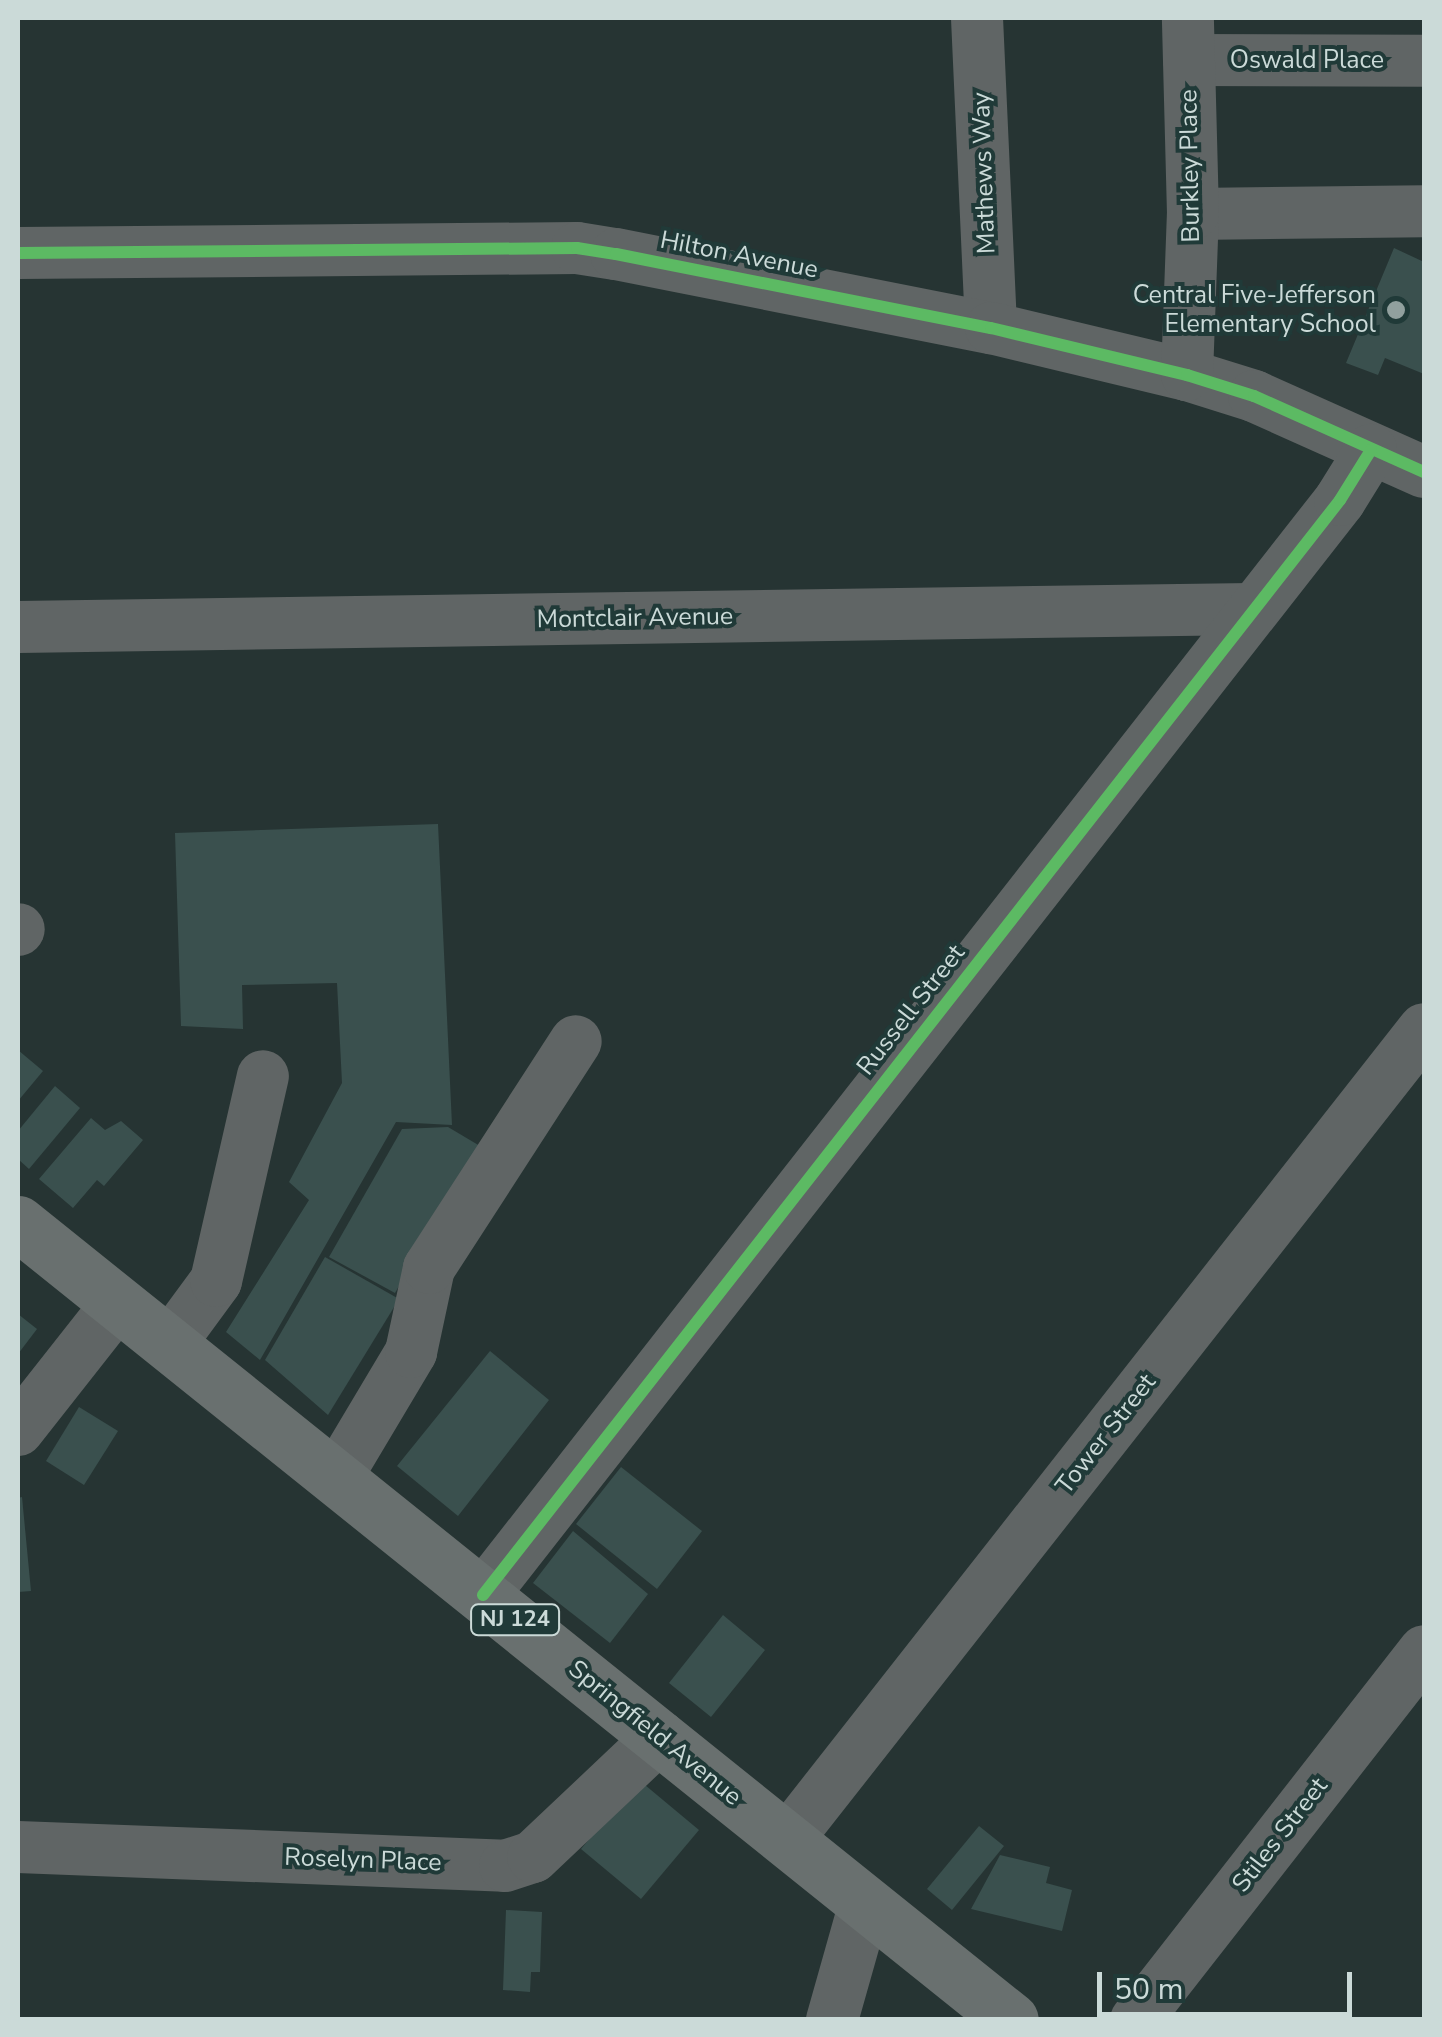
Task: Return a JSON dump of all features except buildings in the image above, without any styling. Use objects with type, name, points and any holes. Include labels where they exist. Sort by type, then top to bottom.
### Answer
[{"type":"main road","name":"Springfield Avenue","points":[[18,1223],[1011,2020]]},
{"type":"street","name":"Mathews Way","points":[[977,18],[990,328]]},
{"type":"street","name":"Oswald Place","points":[[1188,39],[1424,60]]},
{"type":"street","name":"Burkley Place","points":[[1187,375],[1193,214],[1188,39]]},
{"type":"street","points":[[1193,214],[1424,211]]},
{"type":"street","name":"Hilton Avenue","points":[[18,252],[577,248],[990,328],[1187,375],[1254,396],[1424,472]]},
{"type":"street","name":"Russell Street","points":[[483,1594],[1340,500],[1371,450]]},
{"type":"street","name":"Montclair Avenue","points":[[18,627],[1252,609]]},
{"type":"street","name":"Tower Street","points":[[787,1840],[1424,1029]]},
{"type":"street","points":[[336,1478],[411,1352],[429,1268],[576,1041]]},
{"type":"street","points":[[169,1345],[216,1281],[263,1076]]},
{"type":"street","points":[[18,1430],[117,1304]]},
{"type":"street","name":"Stiles Street","points":[[1136,2020],[1424,1650]]},
{"type":"street","name":"Roselyn Place","points":[[18,1848],[505,1866],[533,1856],[660,1737]]},
{"type":"street","points":[[832,2020],[865,1903]]},
{"type":"cycle path","points":[[18,253],[577,248],[616,254],[991,328],[1187,375],[1254,396],[1424,472]]},
{"type":"cycle path","points":[[483,1595],[1340,500],[1371,450]]},
{"type":"place","name":"Central Five-Jefferson Elementary School","points":[[1396,310]]}]
